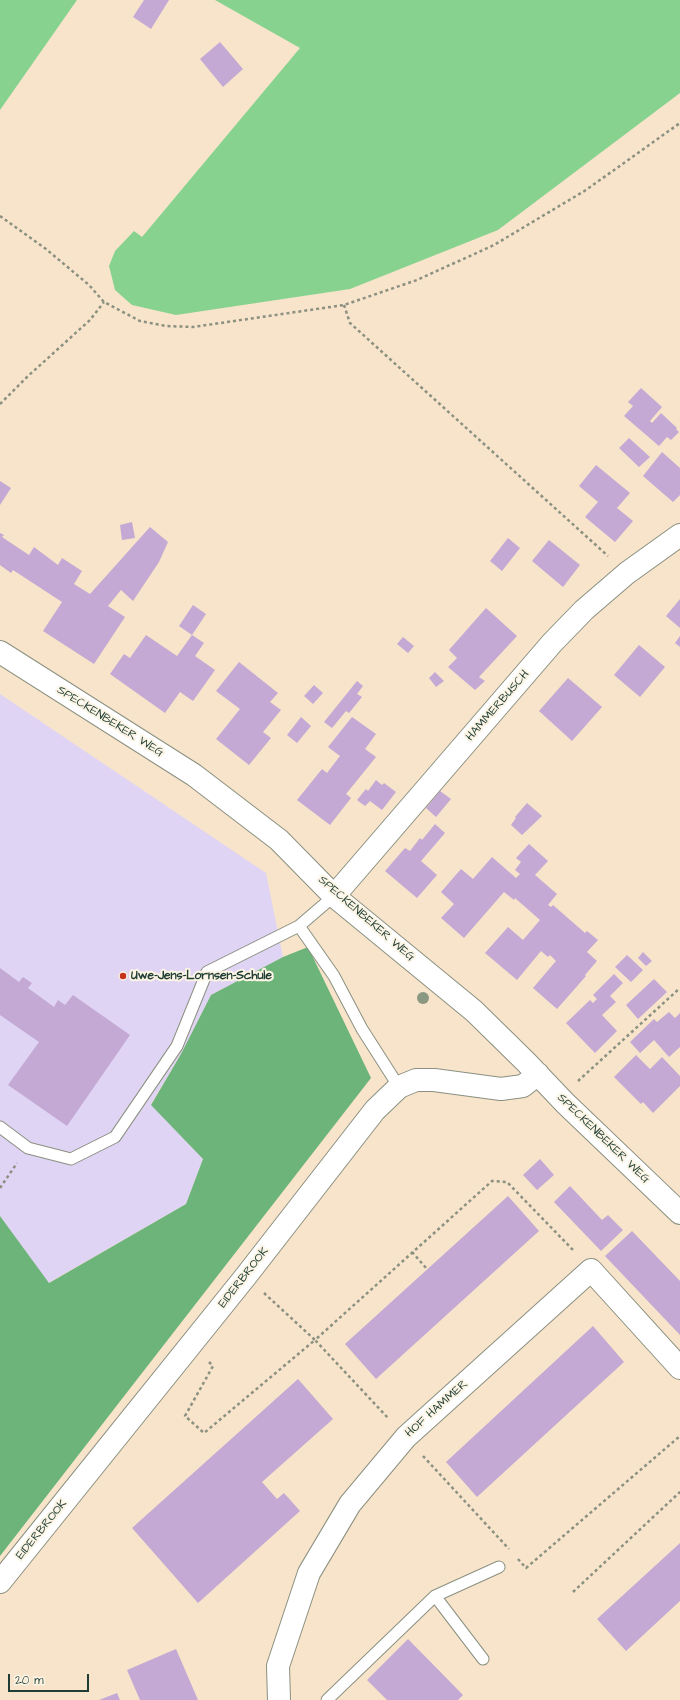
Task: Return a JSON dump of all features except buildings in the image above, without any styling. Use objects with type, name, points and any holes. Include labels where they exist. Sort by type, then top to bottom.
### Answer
[{"type":"street","name":"HAMMERBUSCH","points":[[334,896],[552,643],[584,610],[627,573],[680,535]]},
{"type":"street","name":"SPECKENBEKER WEG","points":[[0,652],[194,775],[279,840],[334,896],[474,1011],[538,1074],[565,1104],[680,1213]]},
{"type":"street","name":"EIDERBROOK","points":[[0,1582],[246,1276],[375,1110],[399,1086],[416,1080],[434,1080],[501,1088],[523,1086],[538,1074]]},
{"type":"street","points":[[591,1270],[680,1368]]},
{"type":"street","name":"HOF HAMMER","points":[[279,1700],[278,1666],[309,1573],[350,1504],[406,1437],[591,1270]]},
{"type":"lane","points":[[0,1127],[28,1148],[71,1159],[115,1137],[177,1046],[207,972],[299,926],[334,896]]},
{"type":"lane","points":[[299,926],[334,976],[362,1029],[399,1086]]},
{"type":"lane","points":[[327,1700],[435,1596],[499,1567]]},
{"type":"lane","points":[[435,1596],[483,1659]]},
{"type":"path","points":[[0,216],[46,249],[89,285],[104,302],[140,321],[166,326],[193,327],[344,305],[417,280],[494,245],[586,190],[680,123]]},
{"type":"path","points":[[0,404],[27,377],[90,320],[104,302]]},
{"type":"path","points":[[344,305],[350,323],[627,573]]},
{"type":"path","points":[[584,1075],[680,988]]},
{"type":"path","points":[[0,1188],[28,1148]]},
{"type":"path","points":[[207,1361],[213,1366],[185,1416],[204,1433],[315,1340],[492,1181],[507,1182],[591,1270]]},
{"type":"path","points":[[412,1252],[427,1269]]},
{"type":"path","points":[[246,1276],[315,1340],[510,1551]]},
{"type":"path","points":[[516,1556],[526,1568],[680,1436]]},
{"type":"path","points":[[573,1592],[680,1492]]},
{"type":"shaded area","name":"Uwe-Jens-Lornsen-Schule","points":[[0,694],[266,873],[283,957],[211,995],[181,1054],[151,1104],[203,1159],[186,1204],[48,1283],[0,1216]]},
{"type":"green space","points":[[0,0],[77,0],[0,110]]},
{"type":"green space","points":[[215,0],[680,0],[680,93],[498,230],[350,289],[176,315],[132,305],[115,290],[109,266],[115,251],[134,231],[142,237],[300,48]]},
{"type":"green space","points":[[308,947],[371,1078],[0,1556],[0,1216],[49,1283],[186,1204],[203,1159],[151,1105],[181,1054],[211,995],[283,957]]},
{"type":"place","name":"Uwe-Jens-Lornsen-Schule","points":[[123,976]]}]
